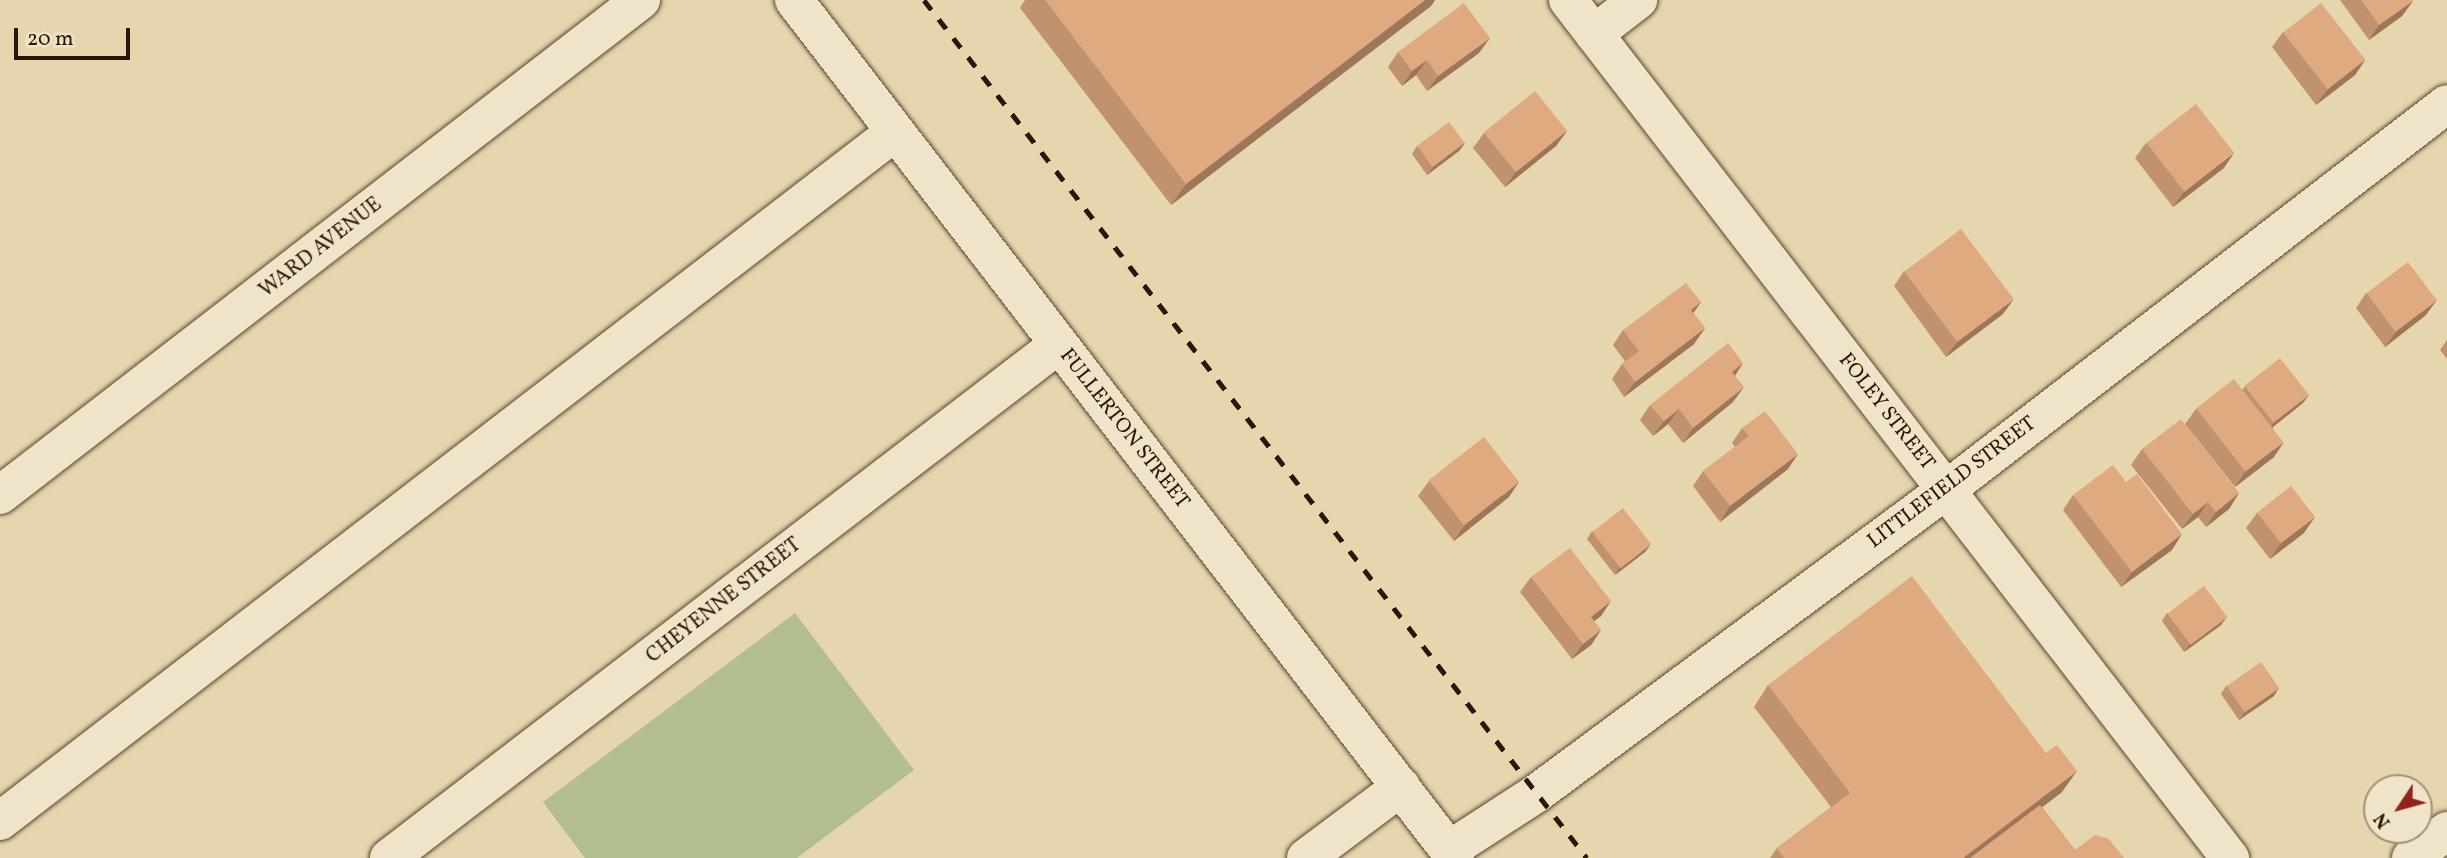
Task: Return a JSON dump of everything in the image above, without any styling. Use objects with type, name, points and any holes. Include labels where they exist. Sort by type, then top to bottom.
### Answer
[{"type":"street","name":"WARD AVENUE","points":[[0,495],[641,0]]},
{"type":"street","name":"FULLERTON STREET","points":[[794,0],[1452,854]]},
{"type":"street","name":"FOLEY STREET","points":[[1568,0],[2230,858]]},
{"type":"street","points":[[1594,34],[1638,0]]},
{"type":"street","name":"LITTLEFIELD STREET","points":[[1452,854],[1946,490],[2447,104]]},
{"type":"street","points":[[0,821],[895,132]]},
{"type":"street","name":"CHEYENNE STREET","points":[[389,858],[1059,344]]},
{"type":"street","points":[[1306,858],[1401,787]]},
{"type":"street","points":[[2411,858],[2447,831]]},
{"type":"green space","points":[[795,613],[914,770],[797,858],[585,858],[543,802]]},
{"type":"building","points":[[1045,0],[1425,0],[1186,184]]},
{"type":"building","points":[[2361,0],[2412,0],[2413,1],[2379,25]]},
{"type":"building","points":[[1464,3],[1490,38],[1438,76],[1427,60],[1412,71],[1398,52]]},
{"type":"building","points":[[2321,3],[2365,60],[2328,89],[2283,33]]},
{"type":"building","points":[[1535,91],[1567,131],[1516,172],[1484,133]]},
{"type":"building","points":[[2196,104],[2234,153],[2185,192],[2146,143]]},
{"type":"building","points":[[1449,122],[1465,143],[1433,167],[1417,146]]},
{"type":"building","points":[[1961,229],[2014,299],[1957,342],[1904,272]]},
{"type":"building","points":[[2408,262],[2437,300],[2395,332],[2366,293]]},
{"type":"building","points":[[1686,283],[1701,302],[1691,310],[1705,328],[1635,382],[1622,364],[1639,351],[1623,330]]},
{"type":"building","points":[[1728,343],[1743,363],[1732,372],[1744,387],[1693,428],[1679,409],[1664,421],[1650,405]]},
{"type":"building","points":[[2280,358],[2309,395],[2273,423],[2245,386]]},
{"type":"building","points":[[2234,379],[2283,442],[2245,472],[2196,409]]},
{"type":"building","points":[[1765,411],[1798,454],[1730,506],[1703,471],[1749,436],[1742,428]]},
{"type":"building","points":[[2181,419],[2239,493],[2216,512],[2208,502],[2193,514],[2142,449]]},
{"type":"building","points":[[1484,437],[1519,482],[1464,525],[1429,480]]},
{"type":"building","points":[[2113,465],[2126,482],[2137,474],[2182,534],[2132,572],[2073,495]]},
{"type":"building","points":[[2291,486],[2315,517],[2281,543],[2257,512]]},
{"type":"building","points":[[1623,508],[1651,544],[1621,568],[1592,532]]},
{"type":"building","points":[[1570,548],[1611,601],[1591,617],[1601,630],[1583,644],[1531,577]]},
{"type":"building","points":[[1912,576],[2046,753],[2057,745],[2077,771],[1963,858],[1784,858],[1777,848],[1850,793],[1768,685]]},
{"type":"building","points":[[2204,586],[2227,617],[2191,645],[2167,614]]},
{"type":"building","points":[[2261,662],[2279,688],[2245,712],[2227,686]]},
{"type":"building","points":[[2040,805],[2075,850],[2095,835],[2109,839],[2124,858],[1970,858]]},
{"type":"railway","points":[[924,0],[1587,858]]}]
